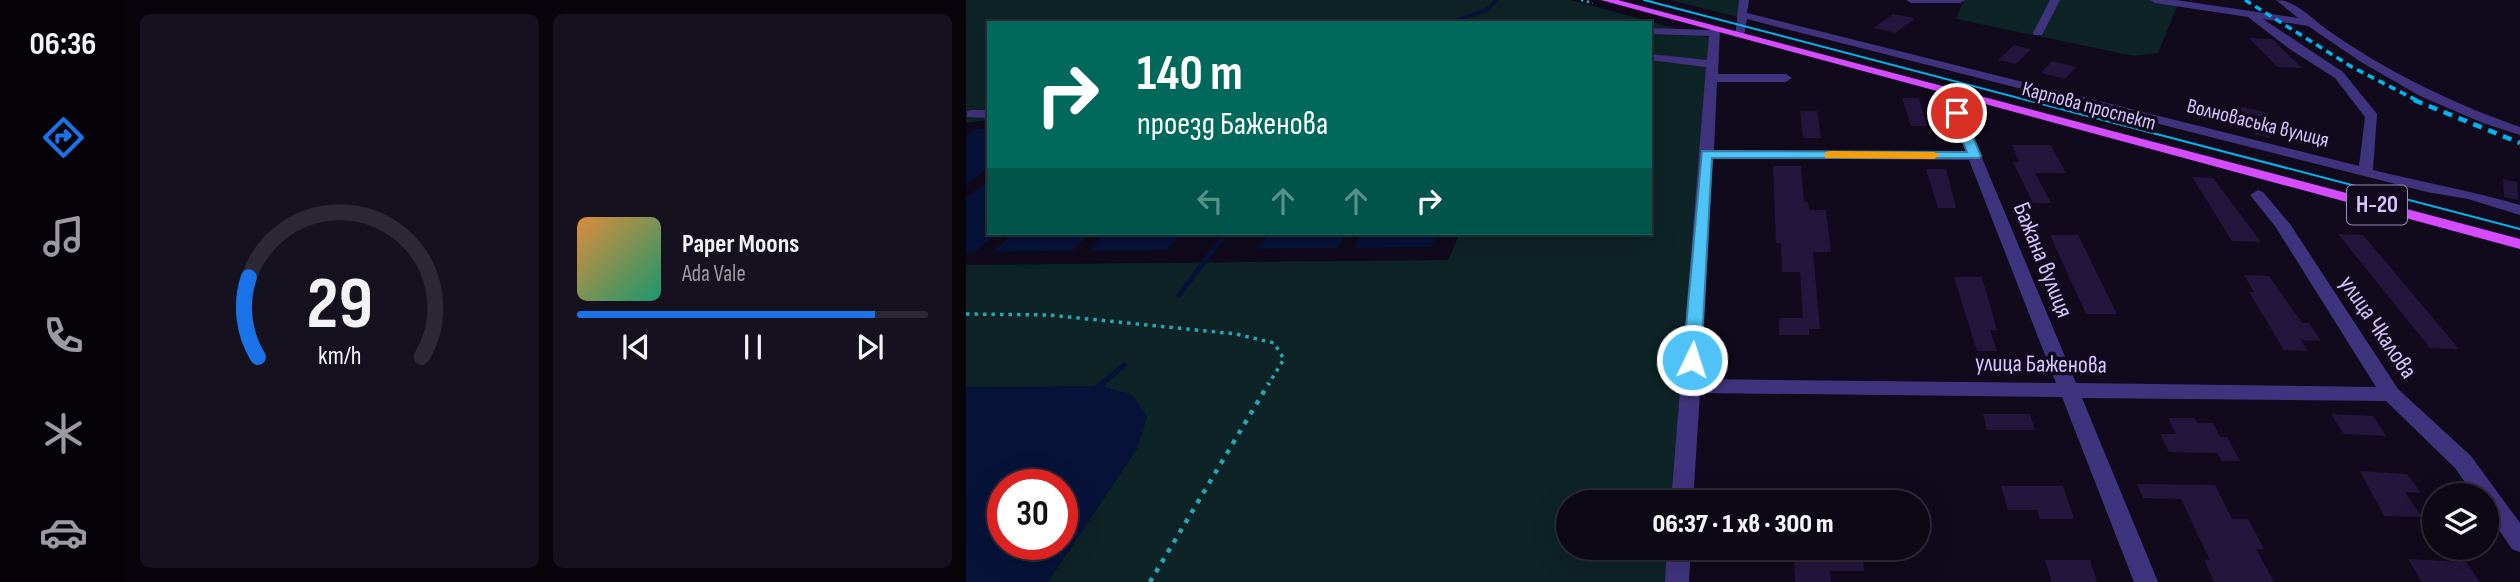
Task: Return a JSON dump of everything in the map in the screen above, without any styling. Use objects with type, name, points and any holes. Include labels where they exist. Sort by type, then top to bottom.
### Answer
[{"type":"main road","name":"Карпова проспект","points":[[1606,0],[2520,244]]},
{"type":"street","points":[[1739,36],[1744,0]]},
{"type":"street","points":[[1912,0],[1960,0]]},
{"type":"street","points":[[2038,33],[2055,0]]},
{"type":"street","points":[[2155,0],[2310,23]]},
{"type":"street","points":[[2281,0],[2310,23],[2387,74],[2420,92],[2520,131]]},
{"type":"street","name":"Волноваська вулиця","points":[[1742,15],[2366,172],[2470,195],[2520,210]]},
{"type":"street","points":[[2253,16],[2295,48],[2339,75],[2372,117],[2366,172]]},
{"type":"street","points":[[1652,32],[1715,31],[1683,490]]},
{"type":"street","points":[[1652,57],[1712,71],[1786,78]]},
{"type":"street","name":"Бажана вулиця","points":[[1957,113],[2146,582]]},
{"type":"street","points":[[972,114],[987,114]]},
{"type":"street","points":[[1706,154],[1975,156]]},
{"type":"street","name":"улица Чкалова","points":[[2258,195],[2282,224],[2391,394],[2463,462],[2520,542]]},
{"type":"street","name":"улица Баженова","points":[[1690,386],[2391,394]]},
{"type":"street","points":[[1676,582],[1678,560]]},
{"type":"path","points":[[966,314],[1062,317],[1236,334],[1274,343],[1284,359],[1150,582]]},
{"type":"green space","points":[[966,0],[1571,0],[1648,21],[987,21],[987,120],[966,123]]},
{"type":"green space","points":[[1670,0],[1744,0],[1741,18]]},
{"type":"green space","points":[[1964,0],[2155,0],[2178,4],[2158,53],[2134,56],[1956,19]]},
{"type":"green space","points":[[1652,22],[1714,39],[1683,490],[1556,490],[1556,560],[1678,560],[1677,582],[966,582],[966,265],[1448,260],[1459,235],[1652,235]]},
{"type":"water","points":[[975,129],[987,129],[987,169],[966,185],[966,135]]},
{"type":"water","points":[[987,181],[987,235],[995,235],[975,252],[966,252],[966,197]]},
{"type":"water","points":[[1012,235],[1088,235],[1072,251],[992,252]]},
{"type":"water","points":[[1104,235],[1180,235],[1167,250],[1088,251]]},
{"type":"water","points":[[1268,235],[1345,235],[1337,248],[1258,249]]},
{"type":"water","points":[[1361,235],[1437,235],[1432,247],[1353,248]]},
{"type":"water","points":[[1101,386],[1133,395],[1147,417],[1137,449],[1078,537],[1078,469],[987,469],[987,560],[1063,560],[1048,582],[966,582],[966,387]]},
{"type":"building","points":[[1893,14],[1915,18],[1896,33],[1874,28]]},
{"type":"building","points":[[2249,38],[2272,39],[2302,68],[2277,67]]},
{"type":"building","points":[[2014,45],[2031,49],[2016,64],[1998,60]]},
{"type":"building","points":[[2052,61],[2076,67],[2065,79],[2041,73]]},
{"type":"building","points":[[1902,98],[1919,98],[1927,126],[1911,126]]},
{"type":"building","points":[[2242,107],[2269,113],[2266,121],[2276,123],[2270,138],[2254,134],[2257,126],[2235,121]]},
{"type":"building","points":[[1800,111],[1817,111],[1821,138],[1803,138]]},
{"type":"building","points":[[2012,145],[2051,145],[2066,173],[2035,173],[2051,203],[2033,203],[2013,162],[2019,162]]},
{"type":"building","points":[[1773,166],[1801,166],[1804,202],[1808,202],[1809,210],[1826,210],[1831,252],[1813,252],[1820,329],[1809,329],[1809,335],[1779,335],[1779,318],[1803,318],[1800,272],[1782,272],[1781,243],[1776,243]]},
{"type":"building","points":[[1926,169],[1946,169],[1956,208],[1938,208]]},
{"type":"building","points":[[2192,177],[2213,178],[2261,242],[2232,241]]},
{"type":"building","points":[[2503,179],[2517,182],[2518,200],[2504,197]]},
{"type":"building","points":[[2338,234],[2363,235],[2459,349],[2430,348]]},
{"type":"building","points":[[2050,235],[2078,235],[2117,314],[2086,314]]},
{"type":"building","points":[[2244,275],[2269,276],[2302,323],[2309,323],[2321,341],[2301,340],[2308,351],[2284,350],[2249,292],[2254,292]]},
{"type":"building","points":[[1954,277],[1982,277],[1997,330],[1990,330],[1997,351],[1977,351]]},
{"type":"building","points":[[1983,414],[2030,414],[2035,430],[1987,430]]},
{"type":"building","points":[[2331,414],[2373,416],[2386,436],[2344,434]]},
{"type":"building","points":[[2168,418],[2194,418],[2197,423],[2213,423],[2220,437],[2227,437],[2240,461],[2222,461],[2217,453],[2169,452],[2160,434],[2176,434]]},
{"type":"building","points":[[2360,471],[2407,474],[2421,493],[2405,492],[2422,517],[2384,516]]},
{"type":"building","points":[[2137,484],[2215,485],[2232,519],[2248,519],[2264,549],[2256,549],[2274,582],[2214,582],[2204,560],[2210,560],[2181,499],[2143,498]]},
{"type":"building","points":[[2001,486],[2063,486],[2074,519],[2040,519],[2037,510],[2008,510]]},
{"type":"building","points":[[2408,559],[2466,562],[2480,582],[2422,582]]},
{"type":"building","points":[[1794,560],[1863,560],[1864,571],[1830,571],[1831,582],[1795,582]]},
{"type":"building","points":[[2045,560],[2090,560],[2097,582],[2052,582]]},
{"type":"waterway","points":[[1455,21],[1487,10],[1496,0]]},
{"type":"waterway","points":[[1179,295],[1224,235]]},
{"type":"waterway","points":[[1101,385],[1124,365]]},
{"type":"waterway","points":[[1098,388],[1101,385]]},
{"type":"tram line","points":[[1644,0],[2520,229]]},
{"type":"railway","points":[[2245,0],[2352,67],[2418,101]]},
{"type":"railway","points":[[2414,100],[2520,143]]},
{"type":"slow traffic","points":[[1830,155],[1934,155]]},
{"type":"route","points":[[1692,360],[1706,154],[1975,156],[1957,113]]}]
